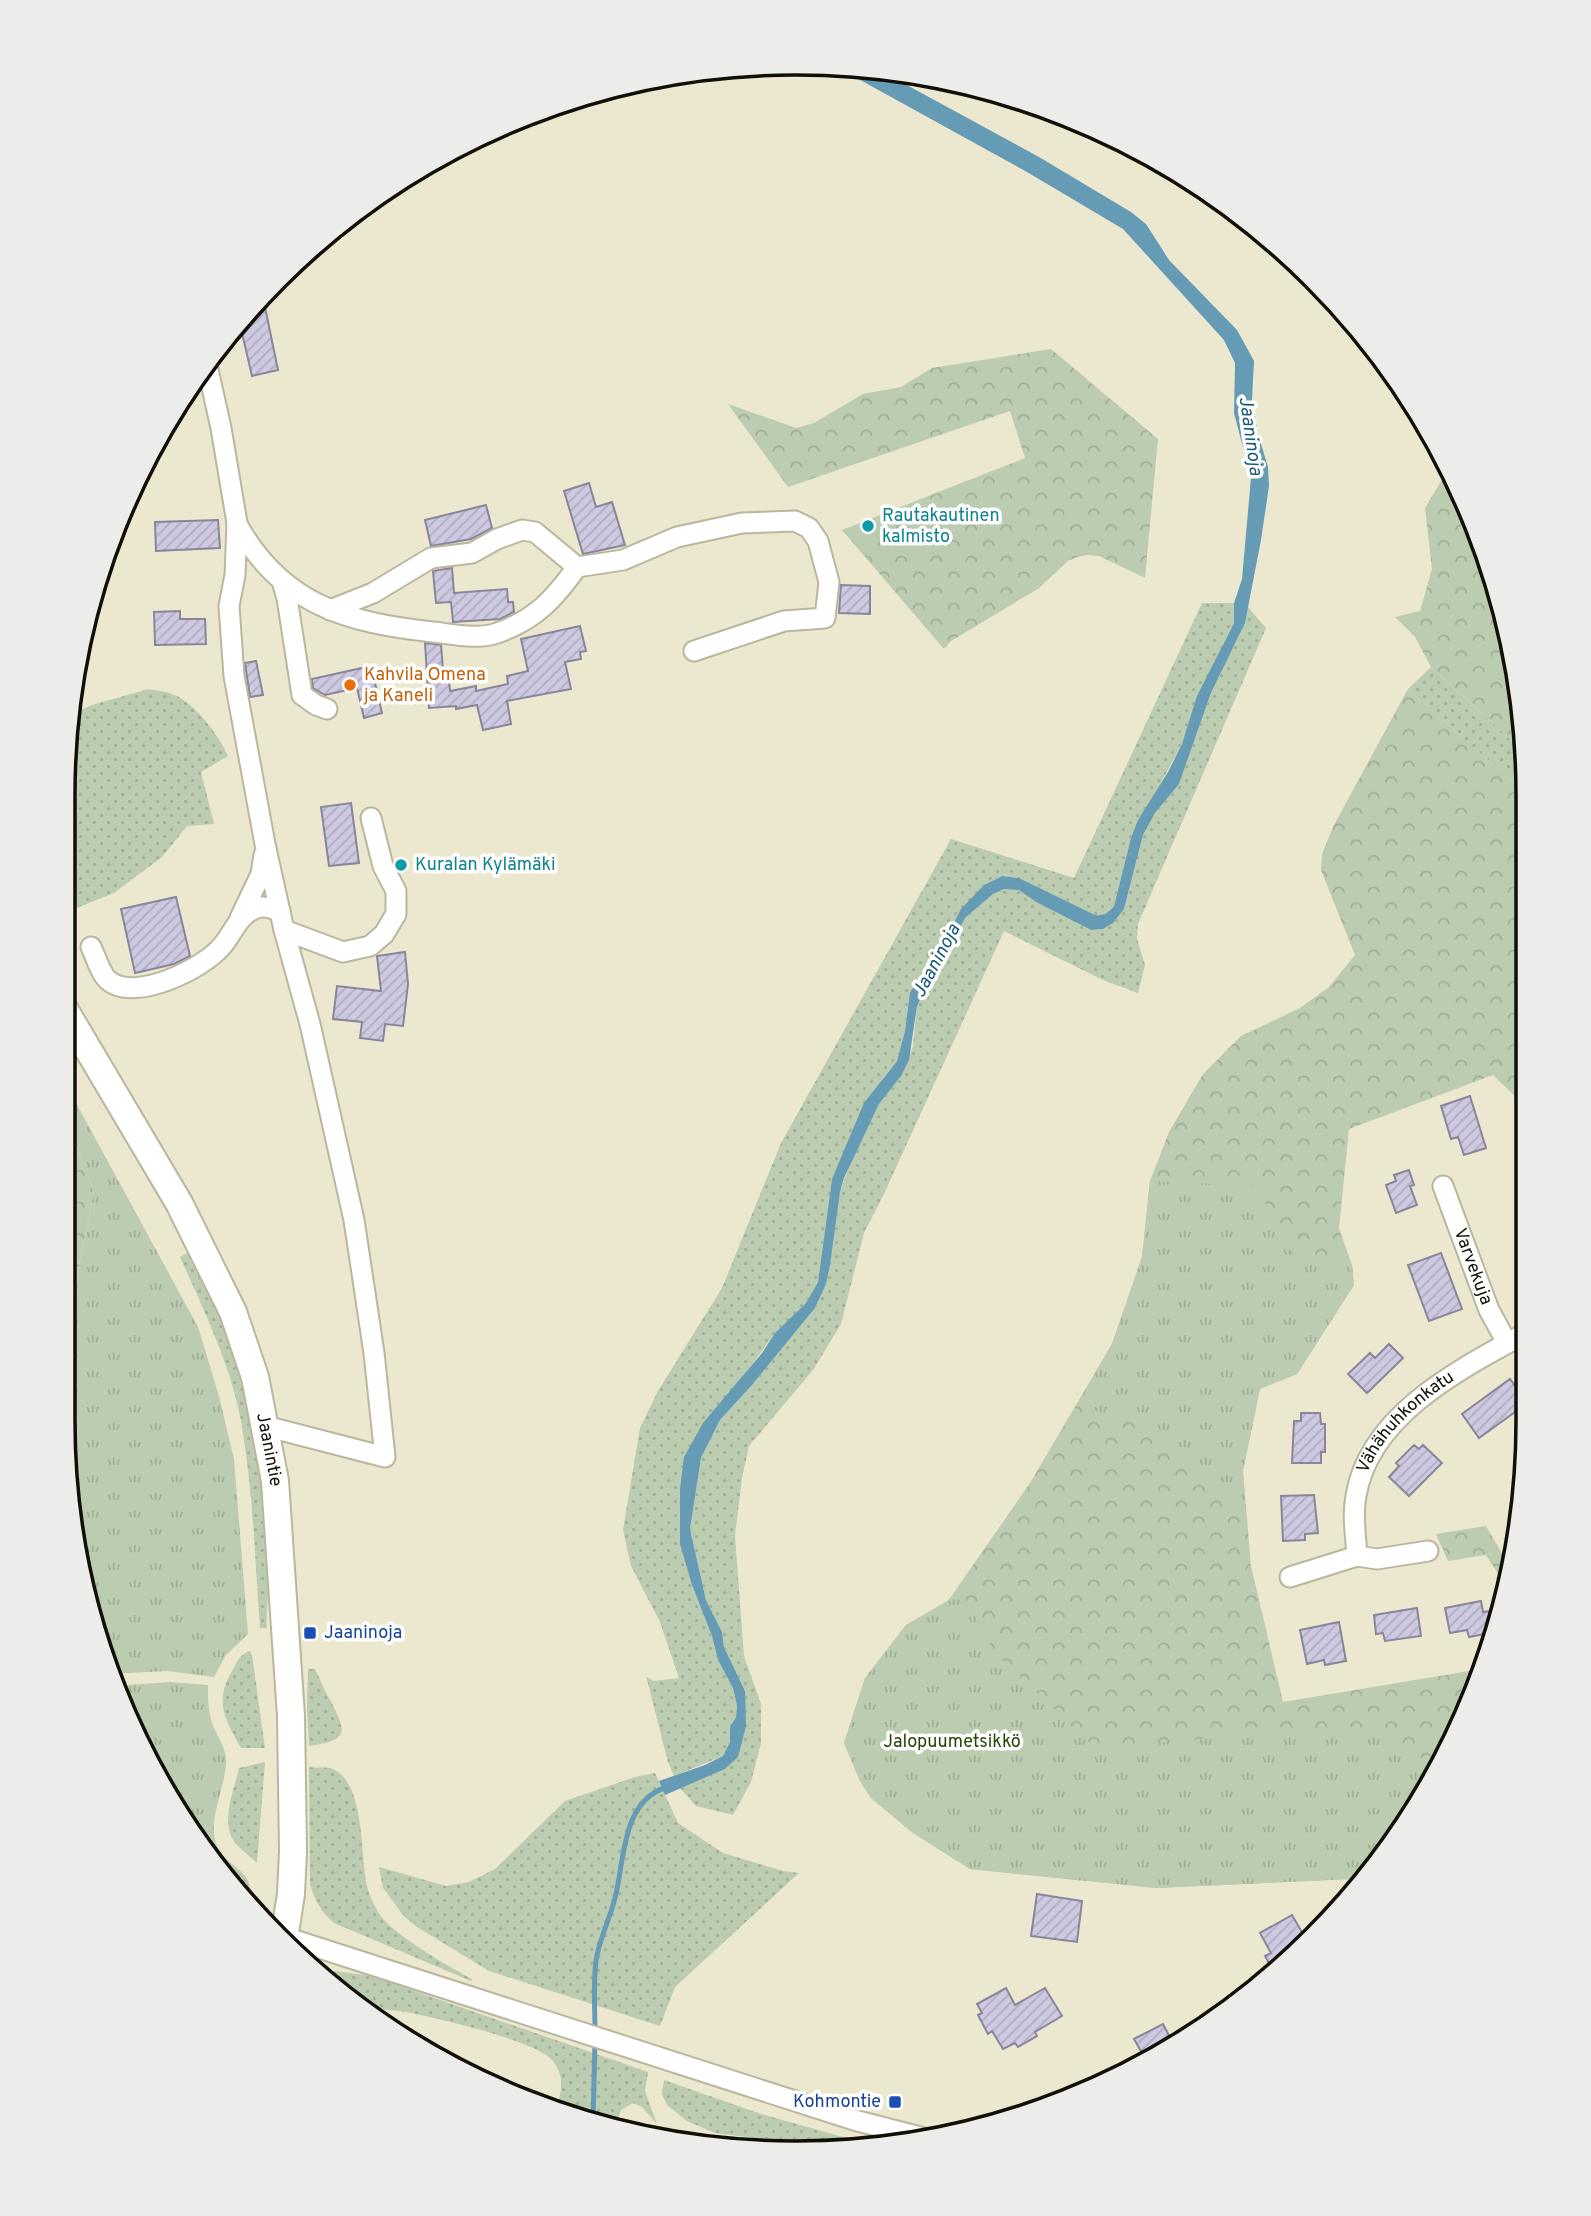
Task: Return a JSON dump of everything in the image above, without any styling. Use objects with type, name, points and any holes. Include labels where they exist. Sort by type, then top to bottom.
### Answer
[{"type":"main road","name":"Jaanintie","points":[[75,1027],[179,1203],[233,1312],[255,1377],[275,1481],[291,1716],[293,1852],[286,1930]]},
{"type":"street","points":[[210,377],[237,523],[235,575],[229,606],[234,676],[265,844],[282,921],[310,1024],[354,1220],[374,1353],[385,1457],[265,1426]]},
{"type":"street","points":[[237,523],[245,539],[276,575],[297,594],[330,610],[406,629],[467,635],[494,634],[528,619],[554,600],[577,567],[623,560],[677,537],[742,523],[795,522],[809,528],[817,541],[829,582],[825,618],[784,621],[694,651]]},
{"type":"street","points":[[330,610],[373,593],[431,558],[472,553],[496,539],[522,530],[535,532],[577,567]]},
{"type":"street","points":[[235,575],[250,569],[276,575]]},
{"type":"street","points":[[276,575],[287,598],[302,695],[327,709]]},
{"type":"street","points":[[238,923],[253,909],[269,907],[282,921],[343,952],[370,946],[384,934],[396,914],[396,891],[383,866],[371,818]]},
{"type":"street","points":[[91,947],[108,981],[132,988],[177,977],[204,962],[222,947],[238,923],[261,874],[265,844]]},
{"type":"street","name":"Varvekuja","points":[[1443,1186],[1489,1310],[1507,1343]]},
{"type":"street","name":"Vähähuhkonkatu","points":[[1357,1556],[1355,1499],[1359,1481],[1374,1447],[1398,1417],[1473,1362],[1516,1338]]},
{"type":"street","points":[[1290,1577],[1357,1556],[1377,1559],[1428,1551]]},
{"type":"street","points":[[300,1943],[854,2120],[903,2133]]},
{"type":"green space","points":[[1051,349],[1158,439],[1145,578],[1099,556],[1077,557],[1068,561],[1039,588],[951,641],[944,649],[842,530],[1025,458],[1010,411],[788,487],[728,404],[796,428],[814,423],[863,394],[901,387],[932,368]]},
{"type":"green space","points":[[1442,479],[1478,564],[1491,609],[1510,701],[1514,742],[1431,667],[1415,637],[1395,617],[1420,611],[1432,569],[1425,508]]},
{"type":"green space","points":[[1202,603],[1234,603],[1234,623],[1182,744],[1131,838],[1114,906],[1106,914],[1095,915],[1019,878],[1002,876],[984,885],[910,992],[905,1031],[897,1061],[883,1078],[832,1179],[818,1282],[806,1303],[775,1333],[684,1457],[692,1585],[712,1636],[718,1660],[733,1688],[737,1706],[736,1717],[730,1727],[730,1742],[723,1756],[674,1776],[646,1676],[653,1681],[679,1678],[660,1622],[631,1566],[623,1530],[640,1428],[658,1391],[722,1288],[781,1143],[951,839],[1074,878]]},
{"type":"green space","points":[[1247,606],[1266,628],[1138,924],[1137,939],[1145,965],[1138,993],[1103,980],[1004,931],[864,1233],[841,1324],[813,1370],[749,1446],[735,1536],[744,1656],[761,1704],[761,1743],[751,1782],[733,1815],[696,1806],[680,1788],[725,1769],[738,1757],[745,1691],[724,1647],[722,1632],[706,1600],[690,1529],[701,1458],[720,1420],[815,1308],[826,1284],[840,1192],[851,1161],[879,1104],[901,1076],[913,1046],[917,1005],[965,918],[993,894],[1004,889],[1019,890],[1036,902],[1091,930],[1103,929],[1113,923],[1124,909],[1143,835],[1155,813],[1179,784],[1211,693],[1245,623]]},
{"type":"green space","points":[[1431,667],[1514,742],[1516,784],[1408,689]]},
{"type":"green space","points":[[149,689],[167,692],[197,711],[212,729],[228,756],[201,772],[214,824],[187,826],[162,857],[114,893],[75,909],[75,796],[80,710]]},
{"type":"green space","points":[[1408,689],[1516,784],[1516,1097],[1493,1075],[1349,1129],[1339,1228],[1352,1265],[1354,1285],[1297,1374],[1260,1389],[1243,1471],[1251,1566],[1283,1702],[1471,1671],[1419,1781],[1394,1821],[1350,1879],[1156,1888],[970,1869],[913,1833],[871,1798],[860,1781],[844,1743],[865,1678],[906,1625],[948,1601],[1030,1483],[1112,1344],[1142,1257],[1150,1181],[1169,1132],[1203,1074],[1241,1036],[1300,1008],[1328,988],[1355,955],[1321,870],[1322,854],[1334,825]]},
{"type":"green space","points":[[75,1101],[198,1327],[219,1396],[234,1459],[248,1634],[226,1655],[214,1677],[167,1671],[121,1673],[100,1607],[81,1515],[75,1420],[75,1294],[94,1192],[75,1141]]},
{"type":"green space","points":[[75,1141],[94,1192],[75,1294]]},
{"type":"green space","points":[[1150,1181],[1256,1186],[1294,1259],[1352,1265],[1354,1285],[1297,1374],[1260,1389],[1243,1471],[1245,1502],[1213,1493],[1138,1424],[1077,1404],[1112,1344],[1142,1257]]},
{"type":"green space","points":[[191,1251],[230,1340],[253,1416],[262,1479],[269,1564],[267,1628],[260,1628],[251,1498],[241,1421],[223,1358],[180,1257]]},
{"type":"green space","points":[[1486,1526],[1503,1555],[1499,1575],[1486,1555],[1448,1561],[1436,1534]]},
{"type":"green space","name":"Jalopuumetsikkö","points":[[964,1597],[996,1654],[1096,1749],[1315,1728],[1380,1729],[1428,1763],[1394,1821],[1350,1879],[1156,1888],[970,1869],[913,1833],[871,1798],[860,1781],[844,1743],[865,1678],[906,1625],[947,1601]]},
{"type":"green space","points":[[250,1651],[265,1748],[241,1748],[224,1710],[227,1682],[239,1659]]},
{"type":"green space","points":[[308,1669],[315,1669],[341,1727],[338,1737],[332,1741],[309,1746],[307,1706]]},
{"type":"green space","points":[[171,1682],[208,1685],[211,1718],[226,1758],[215,1814],[214,1834],[220,1852],[244,1875],[250,1890],[224,1859],[172,1781],[126,1685]]},
{"type":"green space","points":[[265,1762],[257,1863],[236,1844],[231,1836],[228,1817],[239,1768]]},
{"type":"green space","points":[[309,1767],[330,1768],[342,1775],[350,1787],[356,1802],[367,1886],[380,1915],[409,1941],[472,1979],[471,1981],[334,1923],[322,1910],[310,1884]]},
{"type":"green space","points":[[655,1773],[678,1823],[723,1853],[783,1871],[799,1873],[675,1987],[660,2026],[489,1971],[417,1927],[403,1915],[383,1888],[379,1867],[446,1886],[469,1882],[495,1869],[565,1801],[635,1777]]},
{"type":"green space","points":[[333,1972],[371,1976],[648,2072],[645,2091],[657,2124],[642,2107],[633,2103],[621,2110],[618,2118],[558,2101],[560,2073],[553,2061],[543,2053],[527,2045],[461,2025],[381,2009]]},
{"type":"green space","points":[[664,2080],[761,2114],[849,2139],[796,2141],[715,2133],[687,2121],[667,2105],[662,2094]]},
{"type":"water","points":[[857,78],[904,83],[1039,157],[1131,212],[1146,224],[1169,260],[1237,330],[1254,361],[1252,400],[1268,467],[1269,486],[1245,623],[1211,693],[1179,784],[1155,813],[1143,835],[1124,909],[1113,923],[1103,929],[1091,930],[1036,902],[1019,890],[1004,889],[993,894],[965,918],[917,1006],[909,1060],[901,1076],[879,1104],[844,1178],[826,1284],[815,1308],[720,1420],[701,1458],[690,1529],[706,1600],[722,1632],[724,1647],[745,1691],[746,1726],[738,1757],[725,1769],[665,1795],[659,1781],[723,1756],[730,1742],[730,1727],[736,1717],[737,1706],[733,1688],[718,1660],[680,1544],[680,1489],[684,1457],[703,1423],[762,1353],[775,1333],[806,1303],[818,1282],[832,1179],[864,1103],[897,1061],[905,1031],[910,992],[940,950],[961,909],[984,885],[1002,876],[1019,878],[1095,915],[1106,913],[1114,906],[1138,820],[1182,744],[1197,696],[1234,623],[1234,603],[1242,579],[1251,478],[1234,413],[1235,363],[1224,340],[1123,229],[1027,172]]},
{"type":"building","points":[[265,309],[278,370],[252,376],[242,335]]},
{"type":"building","points":[[589,483],[596,507],[612,502],[625,545],[583,554],[564,491]]},
{"type":"building","points":[[486,505],[492,528],[471,539],[431,546],[425,520]]},
{"type":"building","points":[[218,520],[220,548],[156,551],[155,522]]},
{"type":"building","points":[[452,568],[454,593],[507,589],[508,602],[513,602],[514,612],[500,619],[453,622],[451,602],[436,603],[433,571]]},
{"type":"building","points":[[841,585],[870,586],[870,614],[839,613]]},
{"type":"building","points":[[180,611],[180,619],[205,619],[206,644],[155,645],[154,612]]},
{"type":"building","points":[[580,626],[586,651],[580,652],[581,659],[565,662],[571,689],[507,701],[511,724],[483,730],[477,705],[456,709],[456,706],[429,708],[425,643],[441,645],[443,670],[448,670],[450,691],[476,686],[476,691],[508,684],[507,676],[528,671],[521,639]]},
{"type":"building","points":[[256,661],[263,695],[250,697],[245,663]]},
{"type":"building","points":[[371,666],[382,713],[364,718],[357,688],[325,695],[313,688],[312,679]]},
{"type":"building","points":[[351,803],[359,863],[329,866],[321,807]]},
{"type":"building","points":[[176,897],[190,956],[174,964],[135,973],[121,909]]},
{"type":"building","points":[[405,952],[408,984],[403,1026],[385,1024],[383,1041],[360,1038],[362,1022],[333,1019],[337,986],[381,991],[377,956]]},
{"type":"building","points":[[1470,1096],[1486,1148],[1464,1155],[1458,1137],[1451,1139],[1441,1106]]},
{"type":"building","points":[[1409,1170],[1414,1185],[1410,1186],[1417,1205],[1396,1213],[1386,1185],[1396,1181],[1394,1175]]},
{"type":"building","points":[[1441,1253],[1462,1309],[1429,1321],[1408,1265]]},
{"type":"building","points":[[1389,1344],[1403,1358],[1367,1393],[1348,1374],[1370,1353],[1375,1358]]},
{"type":"building","points":[[1510,1379],[1516,1387],[1516,1411],[1479,1438],[1462,1414]]},
{"type":"building","points":[[1301,1413],[1320,1413],[1321,1424],[1325,1424],[1325,1452],[1321,1452],[1321,1463],[1292,1463],[1294,1421],[1301,1421]]},
{"type":"building","points":[[1414,1445],[1419,1449],[1423,1445],[1442,1463],[1409,1496],[1389,1477],[1399,1466],[1396,1463]]},
{"type":"building","points":[[1314,1495],[1318,1533],[1305,1534],[1305,1540],[1283,1541],[1281,1496]]},
{"type":"building","points":[[1481,1601],[1483,1612],[1490,1611],[1483,1634],[1469,1637],[1467,1630],[1450,1633],[1445,1608]]},
{"type":"building","points":[[1417,1608],[1421,1636],[1385,1641],[1383,1633],[1376,1634],[1374,1615]]},
{"type":"building","points":[[1339,1622],[1346,1661],[1325,1665],[1324,1660],[1307,1664],[1300,1630]]},
{"type":"building","points":[[1037,1894],[1082,1901],[1077,1942],[1031,1936]]},
{"type":"building","points":[[1292,1915],[1302,1933],[1269,1963],[1265,1956],[1271,1953],[1260,1933]]},
{"type":"building","points":[[1006,1988],[1015,2005],[1045,1988],[1062,2016],[1035,2032],[1037,2036],[1018,2047],[1015,2043],[1003,2049],[992,2031],[988,2034],[978,2015],[982,2013],[977,2004]]},
{"type":"building","points":[[1163,2024],[1169,2036],[1141,2052],[1134,2039]]},
{"type":"waterway","name":"Jaaninoja","points":[[595,2031],[596,1961],[615,1898],[628,1834],[641,1805],[652,1794],[667,1787]]},
{"type":"waterway","name":"Jaaninoja","points":[[593,2111],[595,2041]]},
{"type":"place","name":"Rautakautinen kalmisto","points":[[868,526]]},
{"type":"place","name":"Kahvila Omena ja Kaneli","points":[[350,685]]},
{"type":"place","name":"Kuralan Kylämäki","points":[[401,865]]},
{"type":"place","name":"Jaaninoja","points":[[310,1633]]},
{"type":"place","name":"Kohmontie","points":[[895,2102]]}]
